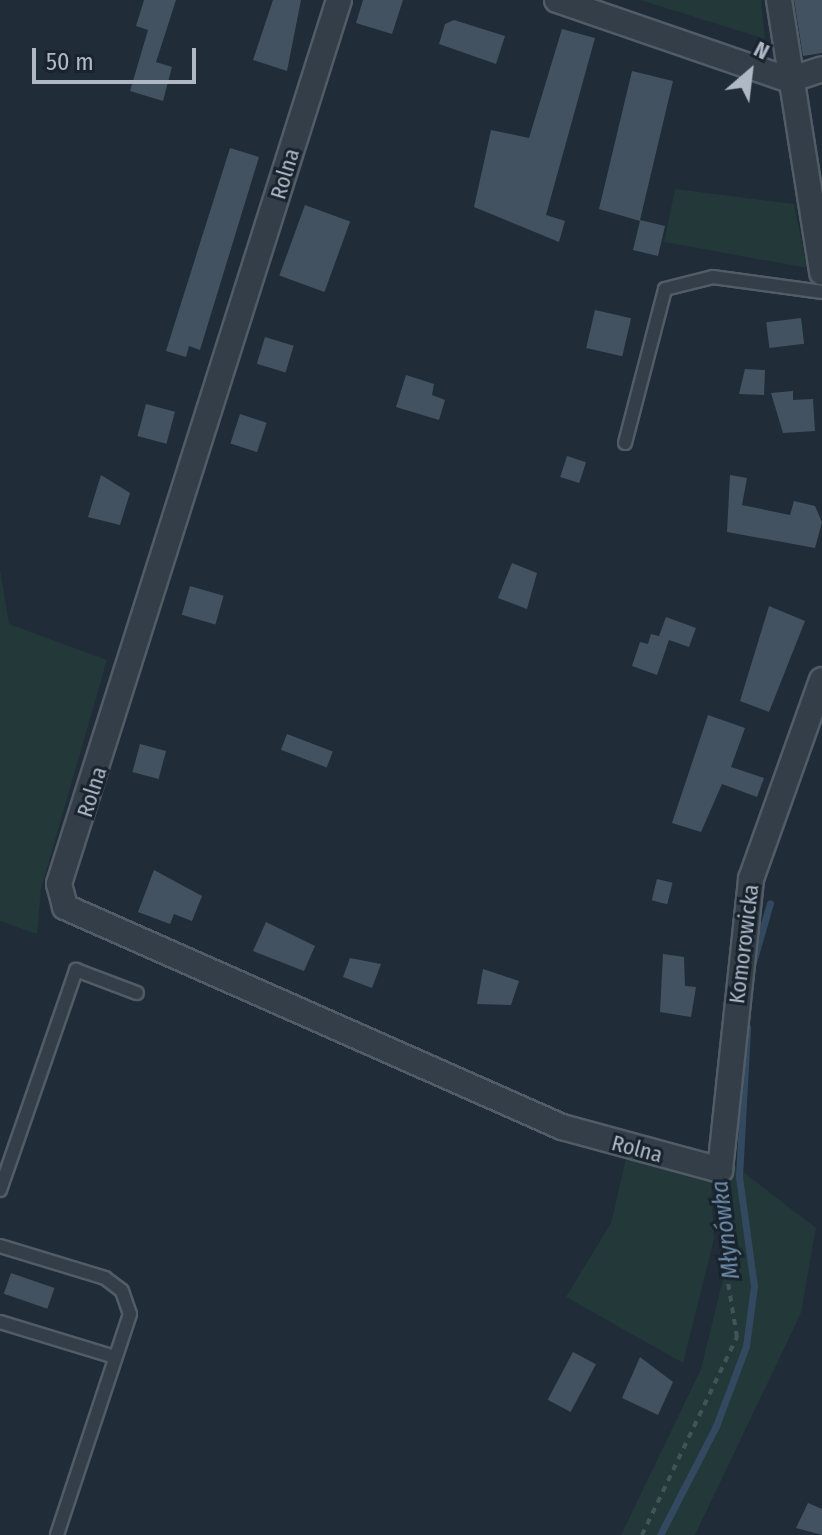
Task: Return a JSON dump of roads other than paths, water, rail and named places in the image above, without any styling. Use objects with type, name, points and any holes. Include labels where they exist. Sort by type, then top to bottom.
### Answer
[{"type":"street","name":"Rolna","points":[[339,0],[59,884],[65,907],[562,1127],[720,1170]]},
{"type":"street","points":[[557,0],[789,80],[822,69]]},
{"type":"street","points":[[779,0],[789,80],[822,273]]},
{"type":"street","name":"Komorowicka","points":[[720,1170],[751,879],[822,680]]},
{"type":"lane","points":[[625,443],[665,289],[713,277],[822,292]]},
{"type":"lane","points":[[0,1190],[76,970],[137,993]]},
{"type":"lane","points":[[0,1246],[105,1278],[122,1291],[130,1314],[57,1535]]},
{"type":"lane","points":[[0,1322],[115,1357]]},
{"type":"waterway","name":"Młynówka","points":[[753,962],[770,903]]},
{"type":"waterway","name":"Młynówka","points":[[660,1535],[716,1426],[746,1346],[754,1286],[739,1177],[747,1027]]}]
